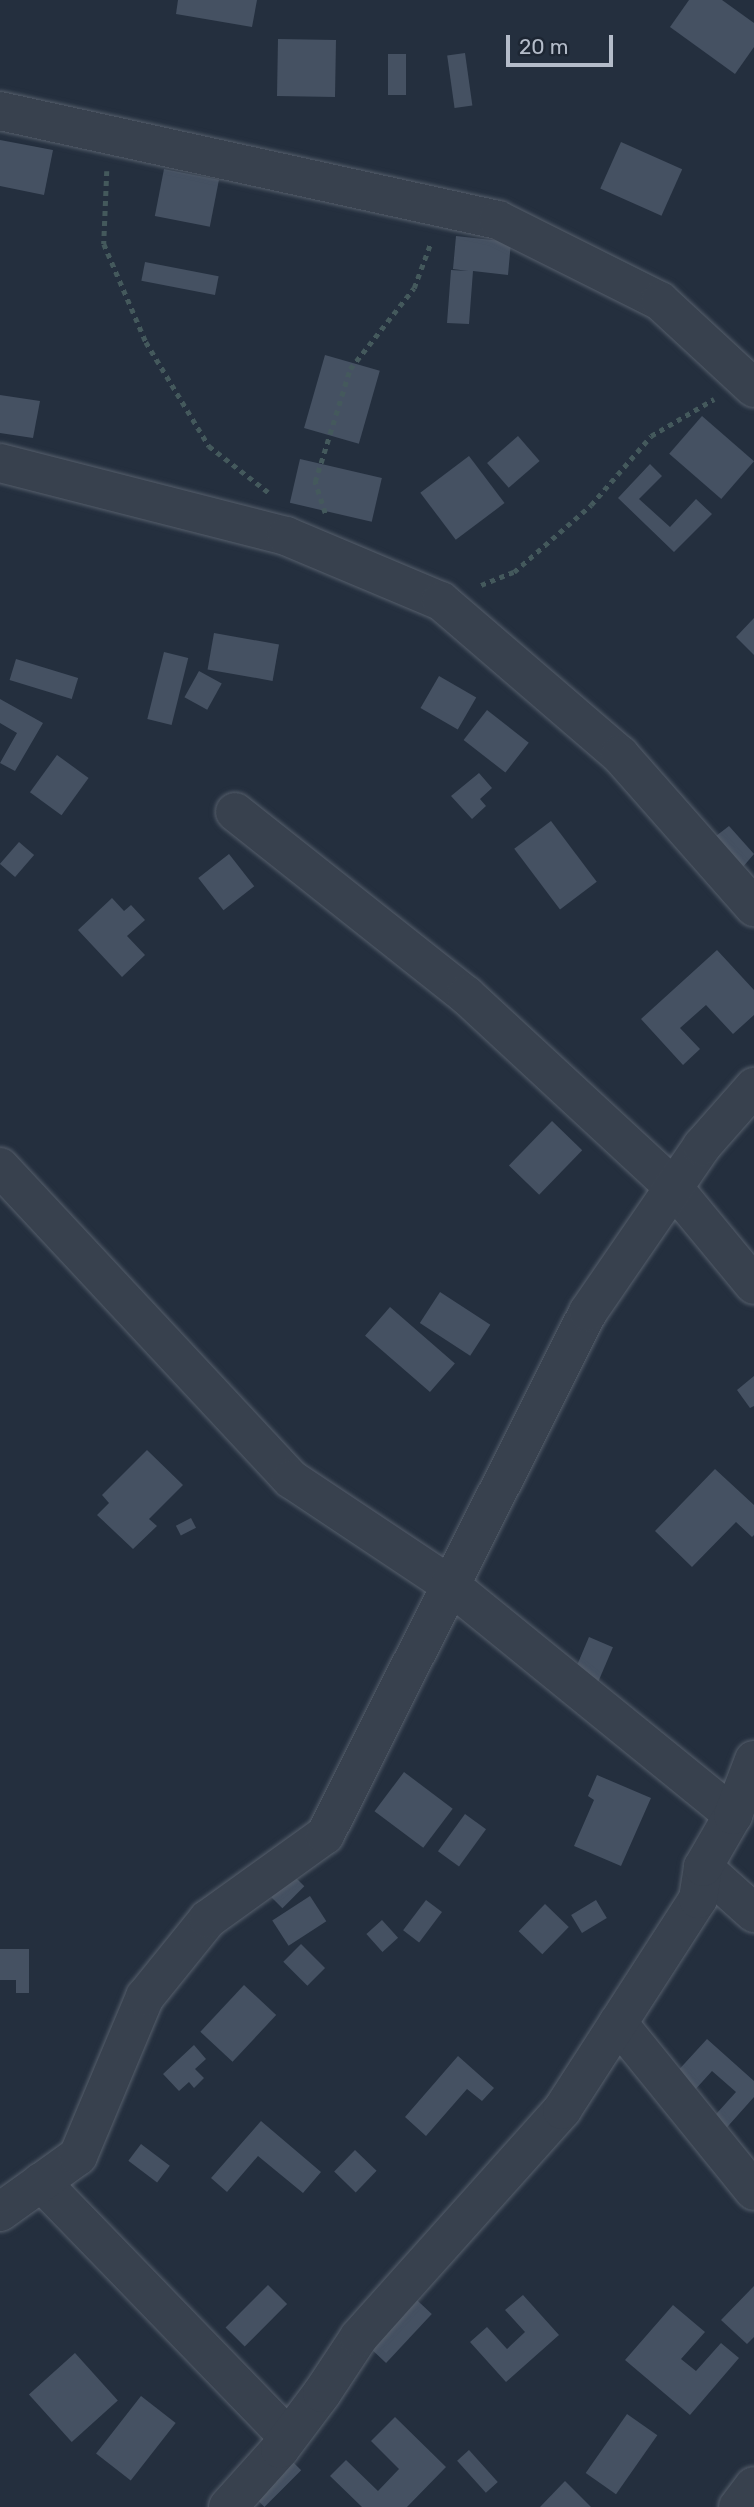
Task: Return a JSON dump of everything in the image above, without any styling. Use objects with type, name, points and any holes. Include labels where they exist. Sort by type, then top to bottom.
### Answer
[{"type":"street","points":[[0,111],[498,220],[660,301],[751,385]]},
{"type":"street","points":[[0,463],[286,536],[441,601],[620,755],[754,907]]},
{"type":"street","points":[[235,812],[466,995],[673,1187],[754,1285]]},
{"type":"street","points":[[0,2212],[78,2156],[145,1997],[208,1919],[325,1835],[587,1312],[702,1146],[754,1087]]},
{"type":"street","points":[[0,1167],[291,1479],[450,1585],[733,1815]]},
{"type":"street","points":[[228,2507],[280,2449],[359,2337],[562,2110],[698,1899],[704,1867],[733,1815],[754,1760]]},
{"type":"street","points":[[704,1867],[754,1913]]},
{"type":"street","points":[[618,2023],[754,2191]]},
{"type":"street","points":[[41,2182],[287,2436]]},
{"type":"street","points":[[738,2507],[754,2486]]},
{"type":"path","points":[[108,135],[104,244],[146,342],[209,446],[274,496]]},
{"type":"path","points":[[329,525],[315,482],[350,369],[414,288],[444,208]]},
{"type":"path","points":[[441,601],[514,572],[591,505],[651,436],[681,416],[751,385]]},
{"type":"building","points":[[178,0],[257,0],[252,27],[176,14]]},
{"type":"building","points":[[689,0],[722,0],[754,23],[754,47],[735,74],[670,27]]},
{"type":"building","points":[[278,39],[336,40],[335,97],[277,96]]},
{"type":"building","points":[[465,53],[472,105],[455,108],[447,56]]},
{"type":"building","points":[[388,54],[406,54],[406,95],[388,95]]},
{"type":"building","points":[[0,140],[53,150],[44,195],[0,186]]},
{"type":"building","points":[[621,142],[682,169],[661,216],[600,189]]},
{"type":"building","points":[[164,169],[219,180],[210,227],[155,216]]},
{"type":"building","points":[[456,236],[511,242],[508,275],[473,271],[469,324],[447,323],[451,270],[468,271],[453,269]]},
{"type":"building","points":[[145,262],[219,276],[215,295],[141,281]]},
{"type":"building","points":[[325,355],[380,371],[359,444],[304,428]]},
{"type":"building","points":[[0,395],[40,401],[33,438],[0,433]]},
{"type":"building","points":[[702,416],[754,461],[721,499],[669,454]]},
{"type":"building","points":[[518,436],[540,461],[509,488],[487,463]]},
{"type":"building","points":[[469,456],[505,503],[456,540],[420,493]]},
{"type":"building","points":[[300,459],[382,478],[372,522],[290,503]]},
{"type":"building","points":[[650,464],[662,476],[639,499],[670,527],[696,499],[712,514],[674,552],[618,498]]},
{"type":"building","points":[[754,618],[754,655],[736,637]]},
{"type":"building","points":[[214,633],[279,644],[273,681],[208,669]]},
{"type":"building","points":[[164,652],[188,658],[172,725],[147,719]]},
{"type":"building","points":[[16,659],[78,678],[72,699],[10,680]]},
{"type":"building","points":[[199,671],[222,684],[207,710],[184,697]]},
{"type":"building","points":[[439,676],[476,698],[458,730],[420,708]]},
{"type":"building","points":[[0,699],[43,723],[15,771],[0,763],[17,733],[0,723]]},
{"type":"building","points":[[487,710],[529,743],[505,773],[464,740]]},
{"type":"building","points":[[57,755],[89,778],[62,815],[30,792]]},
{"type":"building","points":[[479,773],[492,788],[480,799],[486,806],[472,819],[451,796]]},
{"type":"building","points":[[551,821],[597,882],[560,909],[514,849]]},
{"type":"building","points":[[729,826],[754,854],[742,868],[716,836]]},
{"type":"building","points":[[19,842],[34,855],[15,877],[0,864]]},
{"type":"building","points":[[229,854],[254,886],[224,910],[198,878]]},
{"type":"building","points":[[112,898],[124,911],[131,905],[145,920],[127,936],[145,955],[122,977],[78,930]]},
{"type":"building","points":[[717,950],[754,990],[754,1015],[733,1034],[706,1005],[680,1028],[700,1049],[683,1065],[641,1019]]},
{"type":"building","points":[[552,1121],[582,1150],[539,1195],[509,1166]]},
{"type":"building","points":[[440,1292],[490,1325],[470,1356],[420,1323]]},
{"type":"building","points":[[390,1307],[455,1363],[430,1392],[365,1336]]},
{"type":"building","points":[[754,1376],[754,1406],[750,1408],[737,1390]]},
{"type":"building","points":[[147,1450],[183,1485],[149,1519],[157,1526],[133,1549],[97,1515],[109,1503],[102,1495]]},
{"type":"building","points":[[715,1469],[754,1505],[754,1535],[752,1537],[736,1522],[692,1567],[655,1531]]},
{"type":"building","points":[[191,1518],[196,1528],[181,1536],[176,1526]]},
{"type":"building","points":[[589,1637],[613,1647],[593,1694],[569,1684]]},
{"type":"building","points":[[404,1772],[453,1809],[423,1848],[375,1811]]},
{"type":"building","points":[[597,1775],[651,1798],[621,1866],[574,1846],[594,1800],[588,1796]]},
{"type":"building","points":[[465,1814],[486,1829],[459,1866],[438,1851]]},
{"type":"building","points":[[293,1875],[304,1886],[282,1908],[271,1897]]},
{"type":"building","points":[[310,1896],[326,1921],[289,1946],[272,1921]]},
{"type":"building","points":[[426,1900],[442,1912],[419,1942],[403,1930]]},
{"type":"building","points":[[596,1900],[607,1918],[582,1933],[571,1915]]},
{"type":"building","points":[[545,1904],[569,1927],[542,1954],[519,1931]]},
{"type":"building","points":[[382,1920],[398,1938],[382,1952],[366,1934]]},
{"type":"building","points":[[301,1944],[325,1968],[307,1986],[283,1962]]},
{"type":"building","points":[[0,1949],[29,1949],[29,1993],[16,1993],[16,1980],[0,1980]]},
{"type":"building","points":[[244,1985],[276,2015],[233,2062],[200,2032]]},
{"type":"building","points":[[707,2039],[754,2081],[754,2097],[721,2134],[708,2123],[736,2092],[712,2071],[693,2092],[674,2075]]},
{"type":"building","points":[[194,2045],[206,2059],[195,2069],[204,2078],[194,2088],[189,2082],[179,2091],[163,2074]]},
{"type":"building","points":[[458,2056],[494,2088],[482,2101],[467,2089],[426,2136],[405,2117]]},
{"type":"building","points":[[261,2121],[321,2172],[303,2193],[258,2156],[227,2192],[211,2178]]},
{"type":"building","points":[[141,2144],[170,2166],[157,2182],[128,2161]]},
{"type":"building","points":[[355,2150],[377,2171],[356,2192],[334,2172]]},
{"type":"building","points":[[268,2285],[287,2304],[245,2347],[226,2327]]},
{"type":"building","points":[[754,2286],[754,2337],[747,2344],[721,2320]]},
{"type":"building","points":[[404,2288],[432,2314],[386,2363],[358,2337]]},
{"type":"building","points":[[523,2295],[559,2335],[506,2382],[470,2342],[487,2327],[507,2349],[525,2332],[505,2310]]},
{"type":"building","points":[[673,2305],[705,2332],[681,2359],[696,2371],[721,2343],[739,2358],[690,2415],[625,2360]]},
{"type":"building","points":[[75,2353],[118,2401],[72,2442],[29,2394]]},
{"type":"building","points":[[141,2396],[176,2423],[131,2481],[96,2454]]},
{"type":"building","points":[[627,2414],[657,2435],[616,2494],[586,2473]]},
{"type":"building","points":[[395,2417],[446,2467],[407,2507],[362,2507],[330,2476],[346,2460],[378,2491],[399,2469],[371,2441]]},
{"type":"building","points":[[280,2449],[301,2470],[264,2507],[243,2486]]},
{"type":"building","points":[[469,2450],[498,2482],[486,2493],[457,2461]]},
{"type":"building","points":[[565,2481],[591,2507],[540,2507]]}]
